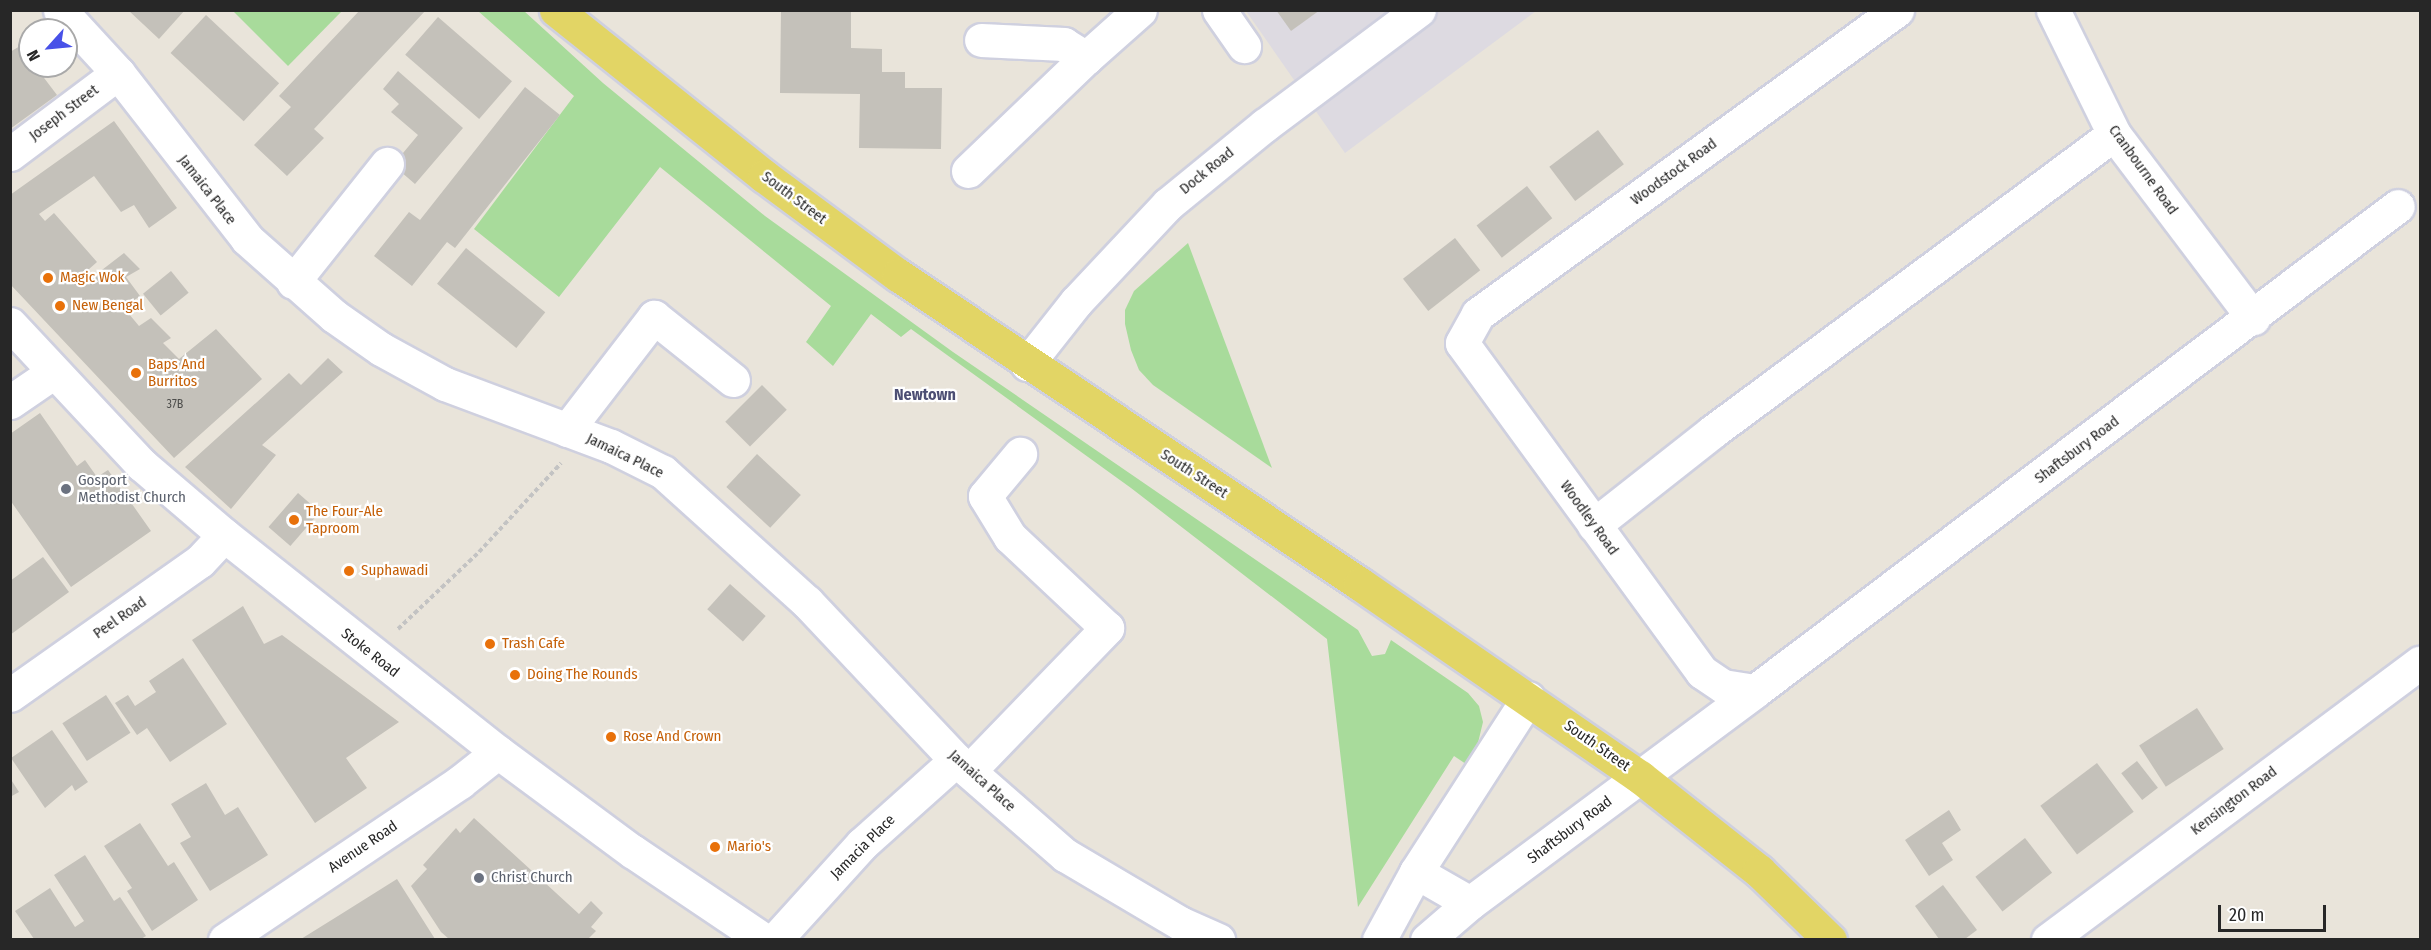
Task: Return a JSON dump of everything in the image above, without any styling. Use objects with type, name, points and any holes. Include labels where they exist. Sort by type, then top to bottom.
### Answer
[{"type":"main road","name":"South Street","points":[[556,10],[834,228],[1027,364],[1528,698],[1640,777],[1759,871],[1830,939]]},
{"type":"street","name":"Jamaica Place","points":[[60,10],[118,73],[219,207],[293,282],[348,326],[419,371],[453,388],[576,433],[663,472],[687,491],[807,602],[962,766],[1065,855],[1180,923],[1218,939]]},
{"type":"street","points":[[968,171],[1086,58],[1140,10]]},
{"type":"street","points":[[1219,10],[1244,46]]},
{"type":"street","name":"Dock Road","points":[[1027,364],[1076,302],[1168,204],[1265,125],[1419,10]]},
{"type":"street","name":"Woodstock Road","points":[[1462,343],[1478,314],[1897,10]]},
{"type":"street","name":"Cranbourne Road","points":[[2053,10],[2114,134],[2253,318]]},
{"type":"street","points":[[981,40],[1054,42],[1070,46],[1086,58]]},
{"type":"street","name":"Joseph Street","points":[[10,154],[118,73]]},
{"type":"street","points":[[1594,525],[1712,432],[2114,134]]},
{"type":"street","points":[[293,282],[387,164]]},
{"type":"street","name":"Shaftsbury Road","points":[[1427,939],[1470,903],[2253,318],[2398,206]]},
{"type":"street","points":[[576,433],[654,317],[733,380]]},
{"type":"street","name":"Stoke Road","points":[[10,324],[142,465],[224,535],[371,654],[498,752],[632,850],[764,939]]},
{"type":"street","name":"Woodley Road","points":[[1462,343],[1702,672],[1723,686],[1755,691]]},
{"type":"street","points":[[10,402],[54,372]]},
{"type":"street","name":"Jamacia Place","points":[[775,939],[862,844],[962,766],[1107,628],[1010,537],[985,496],[1020,454]]},
{"type":"street","name":"Peel Road","points":[[10,695],[200,561],[224,535]]},
{"type":"street","name":"Kensington Road","points":[[2048,939],[2421,663]]},
{"type":"street","points":[[1379,939],[1416,872],[1528,698]]},
{"type":"street","name":"Avenue Road","points":[[225,939],[460,782],[498,752]]},
{"type":"street","points":[[1416,872],[1470,903]]},
{"type":"path","points":[[371,654],[479,552],[576,433]]},
{"type":"shaded area","points":[[1246,11],[1536,11],[1345,153]]},
{"type":"green space","points":[[233,11],[342,11],[288,66]]},
{"type":"green space","points":[[478,11],[524,11],[603,83],[765,216],[953,352],[1358,630],[1372,656],[1385,654],[1391,640],[1468,693],[1479,706],[1483,722],[1476,751],[1466,764],[1454,756],[1358,907],[1327,639],[1131,488],[911,329],[901,337],[871,314],[833,366],[806,342],[831,306],[660,167],[559,297],[474,229],[574,96]]},
{"type":"green space","points":[[1188,243],[1272,468],[1153,385],[1139,370],[1131,350],[1125,324],[1125,310],[1134,291]]},
{"type":"building","points":[[128,10],[185,10],[159,39]]},
{"type":"building","points":[[360,10],[426,10],[314,129],[324,138],[287,176],[254,145],[291,107],[279,96]]},
{"type":"building","points":[[781,10],[851,10],[851,48],[882,49],[882,72],[905,72],[905,88],[942,88],[941,149],[859,148],[860,94],[780,93]]},
{"type":"building","points":[[1276,10],[1320,10],[1291,31]]},
{"type":"building","points":[[206,15],[279,83],[244,121],[171,53]]},
{"type":"building","points":[[438,17],[512,81],[479,119],[405,55]]},
{"type":"building","points":[[18,47],[18,78],[44,78],[57,95],[10,129],[10,52]]},
{"type":"building","points":[[398,71],[463,128],[415,184],[393,165],[418,135],[391,112],[399,104],[383,89]]},
{"type":"building","points":[[525,87],[560,115],[455,248],[447,242],[412,286],[374,256],[409,212],[420,220]]},
{"type":"building","points":[[114,121],[177,208],[149,228],[134,205],[121,212],[94,176],[39,214],[45,221],[54,213],[97,262],[79,278],[85,283],[124,253],[140,269],[126,277],[140,296],[124,308],[139,326],[151,318],[171,338],[163,343],[179,359],[216,329],[262,379],[174,458],[10,284],[10,195]]},
{"type":"building","points":[[1598,130],[1624,164],[1575,201],[1549,167]]},
{"type":"building","points":[[1527,186],[1552,218],[1502,258],[1477,225]]},
{"type":"building","points":[[1455,238],[1480,270],[1428,311],[1403,279]]},
{"type":"building","points":[[466,248],[545,312],[516,348],[437,284]]},
{"type":"building","points":[[171,271],[189,293],[161,315],[143,294]]},
{"type":"building","points":[[328,358],[343,372],[262,445],[276,455],[231,509],[185,467],[289,373],[301,385]]},
{"type":"building","points":[[762,385],[787,410],[750,447],[725,422]]},
{"type":"building","name":"Gosport Methodist Church","points":[[40,413],[77,466],[85,460],[97,477],[108,470],[151,531],[71,587],[10,500],[10,434]]},
{"type":"building","points":[[757,454],[801,495],[770,528],[726,487]]},
{"type":"building","name":"The Four-Ale Taproom","points":[[298,493],[320,512],[290,546],[268,527]]},
{"type":"building","points":[[43,557],[69,592],[10,635],[10,581]]},
{"type":"building","points":[[730,584],[766,616],[743,641],[707,609]]},
{"type":"building","points":[[243,606],[264,644],[282,635],[399,722],[346,758],[367,788],[315,823],[192,640]]},
{"type":"building","points":[[183,658],[227,724],[170,762],[147,728],[137,735],[115,703],[128,695],[135,706],[156,692],[149,681]]},
{"type":"building","points":[[106,695],[131,733],[87,761],[62,723]]},
{"type":"building","points":[[2197,708],[2224,749],[2166,787],[2139,746]]},
{"type":"building","points":[[52,730],[88,782],[75,791],[72,785],[45,808],[11,758]]},
{"type":"building","points":[[2137,761],[2158,788],[2142,800],[2121,773]]},
{"type":"building","points":[[2097,763],[2134,812],[2077,854],[2040,806]]},
{"type":"building","points":[[10,778],[19,792],[10,797]]},
{"type":"building","points":[[206,783],[225,815],[238,807],[268,855],[210,891],[180,843],[191,837],[171,804]]},
{"type":"building","points":[[1949,810],[1961,830],[1942,843],[1953,860],[1929,876],[1905,840]]},
{"type":"building","name":"Christ Church","points":[[474,818],[579,914],[591,901],[603,913],[591,927],[596,931],[588,939],[449,939],[441,932],[411,886],[427,869],[423,865],[456,828],[460,833]]},
{"type":"building","points":[[140,823],[168,866],[174,862],[198,900],[152,931],[127,891],[132,888],[104,846]]},
{"type":"building","points":[[2025,838],[2052,873],[2002,911],[1975,877]]},
{"type":"building","points":[[85,855],[114,901],[120,897],[146,936],[141,939],[34,939],[15,911],[50,888],[75,927],[84,921],[54,875]]},
{"type":"building","points":[[397,879],[435,939],[301,939],[338,916]]},
{"type":"building","points":[[1943,885],[1977,930],[1965,939],[1939,939],[1915,906]]},
{"type":"place","name":"Magic Wok","points":[[48,278]]},
{"type":"place","name":"New Bengal","points":[[60,306]]},
{"type":"place","name":"Baps And Burritos","points":[[136,373]]},
{"type":"place","name":"Gosport Methodist Church","points":[[66,489]]},
{"type":"place","name":"The Four-Ale Taproom","points":[[294,520]]},
{"type":"place","name":"Suphawadi","points":[[349,571]]},
{"type":"place","name":"Trash Cafe","points":[[490,644]]},
{"type":"place","name":"Doing The Rounds","points":[[515,675]]},
{"type":"place","name":"Rose And Crown","points":[[611,737]]},
{"type":"place","name":"Mario's","points":[[715,847]]},
{"type":"place","name":"Christ Church","points":[[479,878]]},
{"type":"district","name":"Newtown","points":[[925,395]]}]
